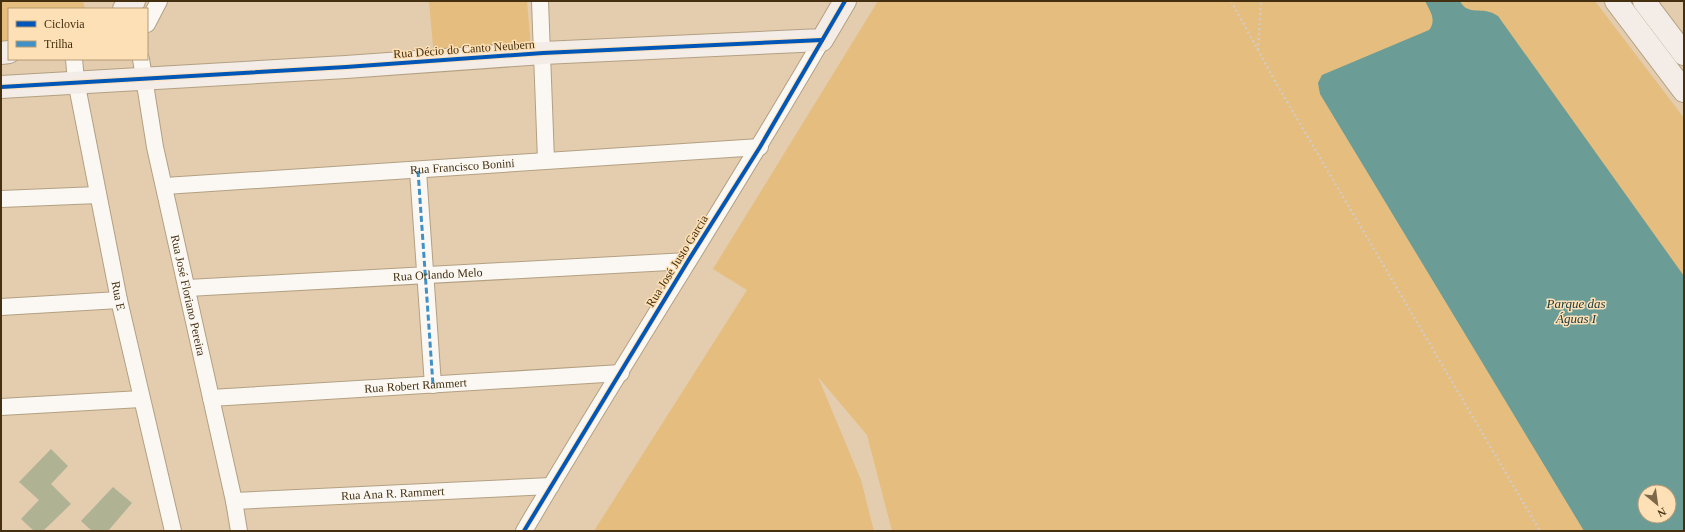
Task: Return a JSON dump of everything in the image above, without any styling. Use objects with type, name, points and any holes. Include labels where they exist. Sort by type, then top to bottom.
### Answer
[{"type":"street","points":[[148,22],[159,1]]},
{"type":"street","points":[[540,1],[546,160]]},
{"type":"street","name":"Rua José Justo Garcia","points":[[524,531],[688,261],[760,148],[845,1]]},
{"type":"street","points":[[1616,1],[1684,91]]},
{"type":"street","points":[[1644,1],[1684,54]]},
{"type":"street","name":"Rua Décio do Canto Neubern","points":[[1,86],[108,82],[143,69],[470,59],[543,53],[822,40]]},
{"type":"street","name":"Rua E","points":[[74,60],[76,82],[119,300],[173,531]]},
{"type":"street","name":"Rua José Floriano Pereira","points":[[143,69],[146,100],[212,398],[239,531]]},
{"type":"street","name":"Rua Francisco Bonini","points":[[165,186],[418,171],[546,160],[760,148]]},
{"type":"street","points":[[418,171],[433,385]]},
{"type":"street","points":[[1,199],[98,195]]},
{"type":"street","name":"Rua Orlando Melo","points":[[188,288],[688,261]]},
{"type":"street","points":[[1,307],[119,300]]},
{"type":"street","name":"Rua Robert Rammert","points":[[212,398],[621,373]]},
{"type":"street","points":[[1,407],[141,399]]},
{"type":"street","name":"Rua Ana R. Rammert","points":[[234,501],[551,486]]},
{"type":"path","points":[[1231,1],[1258,50],[1540,531]]},
{"type":"path","points":[[1258,50],[1261,1]]},
{"type":"shaded area","points":[[1,1],[83,1],[85,8],[8,8],[8,46],[1,46]]},
{"type":"shaded area","points":[[429,1],[527,1],[531,48],[434,57]]},
{"type":"shaded area","points":[[878,1],[1595,1],[1684,118],[1684,531],[892,531],[867,435],[818,377],[861,480],[874,531],[594,531],[747,290],[713,269]]},
{"type":"water","name":"Parque das Águas I","points":[[1425,1],[1460,1],[1467,9],[1486,11],[1498,16],[1684,276],[1684,531],[1584,531],[1320,94],[1318,83],[1322,75],[1429,30],[1433,19]]},
{"type":"building","points":[[51,449],[68,466],[51,484],[71,504],[43,531],[34,531],[21,519],[39,500],[19,482]]},
{"type":"building","points":[[113,487],[132,503],[108,531],[92,531],[81,521]]},
{"type":"marked path","points":[[418,171],[433,385]]},
{"type":"cycle path","points":[[524,531],[688,261],[760,147],[845,1]]},
{"type":"cycle path","points":[[1,87],[346,67],[543,53],[822,40]]}]
